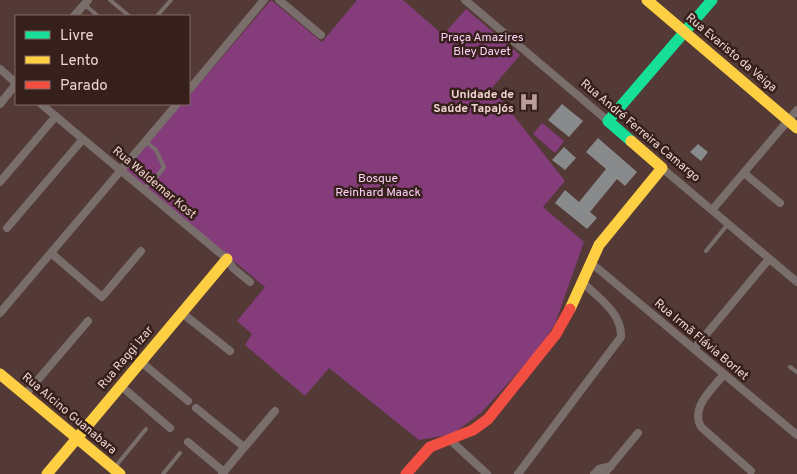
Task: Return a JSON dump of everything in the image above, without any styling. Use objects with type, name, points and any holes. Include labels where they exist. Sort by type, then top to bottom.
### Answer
[{"type":"street","points":[[190,89],[264,0]]},
{"type":"street","points":[[279,0],[321,35]]},
{"type":"street","name":"Rua André Ferreira Camargo","points":[[465,0],[797,282]]},
{"type":"street","name":"Rua Evaristo da Veiga","points":[[646,0],[793,124]]},
{"type":"street","points":[[608,122],[712,0]]},
{"type":"street","points":[[75,15],[86,2]]},
{"type":"street","points":[[0,69],[15,83]]},
{"type":"street","points":[[0,104],[15,85]]},
{"type":"street","name":"Rua Waldemar Kost","points":[[42,105],[227,259],[233,268],[250,282]]},
{"type":"street","points":[[0,313],[176,105]]},
{"type":"street","points":[[712,210],[744,173],[793,124],[797,110]]},
{"type":"street","points":[[0,182],[56,116]]},
{"type":"street","points":[[7,228],[83,139]]},
{"type":"street","points":[[406,474],[430,447],[473,430],[501,405],[549,346],[565,320],[590,262],[607,233],[662,168]]},
{"type":"street","points":[[744,173],[780,203]]},
{"type":"street","points":[[51,253],[102,297],[141,251]]},
{"type":"street","name":"Rua Raggi Izar","points":[[47,474],[227,259]]},
{"type":"street","points":[[694,349],[770,259]]},
{"type":"street","name":"Rua Irmã Flávia Borlet","points":[[590,262],[797,435]]},
{"type":"street","points":[[518,474],[621,337],[620,327],[614,313],[582,282]]},
{"type":"street","points":[[182,313],[230,351]]},
{"type":"street","points":[[26,395],[88,321]]},
{"type":"street","points":[[141,362],[188,401]]},
{"type":"street","name":"Rua Alcino Guanabara","points":[[0,374],[116,471]]},
{"type":"street","points":[[724,374],[697,410],[696,419],[701,427],[751,471]]},
{"type":"street","points":[[121,386],[170,428]]},
{"type":"street","points":[[196,408],[244,447]]},
{"type":"street","points":[[188,442],[223,473],[275,411]]},
{"type":"street","points":[[604,474],[638,433]]},
{"type":"street","points":[[449,439],[487,474]]},
{"type":"street","points":[[594,474],[599,469],[611,466]]},
{"type":"lane","points":[[110,0],[128,15]]},
{"type":"lane","points":[[158,15],[171,0]]},
{"type":"lane","points":[[86,2],[97,15]]},
{"type":"lane","points":[[143,189],[160,174],[164,167],[163,161],[156,150],[145,142]]},
{"type":"lane","points":[[706,251],[728,224]]},
{"type":"lane","points":[[790,368],[797,372]]},
{"type":"lane","points":[[116,471],[146,429]]},
{"type":"lane","points":[[163,474],[180,453]]},
{"type":"green space","name":"Bosque Reinhard Maack","points":[[271,0],[322,42],[357,0],[403,0],[443,35],[466,9],[520,55],[492,88],[565,181],[543,207],[584,242],[555,324],[537,351],[482,412],[453,434],[419,440],[329,368],[305,396],[245,345],[252,334],[237,321],[265,287],[125,171],[181,105],[190,105],[190,95]]},
{"type":"green space","points":[[542,123],[564,141],[555,153],[533,134]]},
{"type":"building","points":[[562,104],[583,121],[569,137],[548,120]]},
{"type":"building","points":[[598,138],[637,172],[625,186],[617,179],[590,212],[597,218],[587,229],[555,203],[565,190],[579,202],[606,169],[586,152]]},
{"type":"building","points":[[698,144],[708,152],[701,161],[690,152]]},
{"type":"building","points":[[564,147],[576,158],[565,170],[552,160]]},
{"type":"traffic: fast","points":[[631,141],[608,121],[712,0]]},
{"type":"traffic: slow","points":[[647,0],[797,128]]},
{"type":"traffic: slow","points":[[570,309],[599,245],[662,168],[631,141]]},
{"type":"traffic: slow","points":[[47,474],[227,259]]},
{"type":"traffic: slow","points":[[0,374],[120,474]]},
{"type":"traffic: jam","points":[[406,474],[430,447],[473,430],[488,419],[556,334],[570,309]]},
{"type":"place","name":"Unidade de Saúde Tapajós","points":[[529,102]]},
{"type":"park label","name":"Praça Amazires Bley Davet","points":[[482,45]]}]
